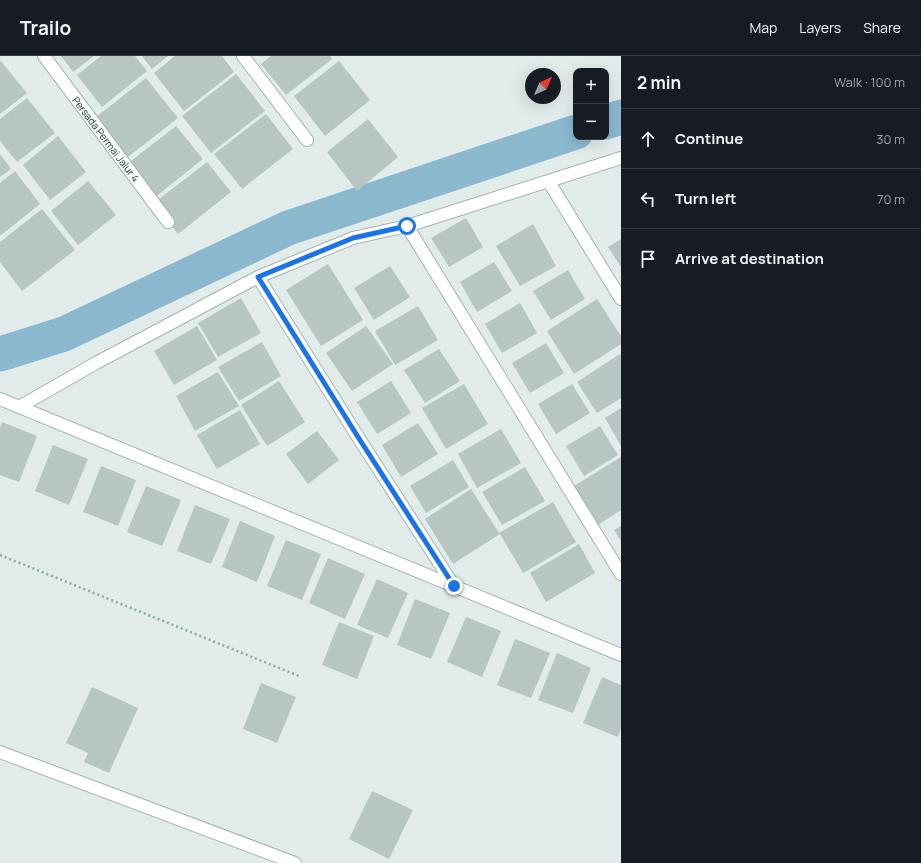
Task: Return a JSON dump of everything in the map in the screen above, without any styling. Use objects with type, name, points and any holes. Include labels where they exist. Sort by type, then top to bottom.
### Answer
[{"type":"street","name":"Persada Permai Jalur 4","points":[[44,56],[168,222]]},
{"type":"street","points":[[243,56],[307,140]]},
{"type":"street","points":[[19,407],[96,363],[258,277],[353,238],[407,226],[621,158]]},
{"type":"street","points":[[549,182],[621,299]]},
{"type":"street","points":[[407,226],[621,574]]},
{"type":"street","points":[[258,277],[353,430],[454,586]]},
{"type":"street","points":[[0,399],[621,655]]},
{"type":"street","points":[[0,752],[295,863]]},
{"type":"path","points":[[0,555],[298,676]]},
{"type":"building","points":[[61,56],[94,56],[73,72]]},
{"type":"building","points":[[101,56],[135,56],[147,71],[102,107],[77,75]]},
{"type":"building","points":[[142,56],[168,56],[152,69]]},
{"type":"building","points":[[175,56],[222,56],[234,72],[184,111],[154,73]]},
{"type":"building","points":[[271,56],[330,56],[332,59],[286,95],[261,64]]},
{"type":"building","points":[[1,61],[27,93],[0,114],[0,62]]},
{"type":"building","points":[[339,61],[370,100],[325,136],[294,96]]},
{"type":"building","points":[[236,74],[265,111],[211,153],[182,116]]},
{"type":"building","points":[[146,78],[178,118],[128,157],[96,117]]},
{"type":"building","points":[[27,98],[55,133],[17,162],[0,141],[0,119]]},
{"type":"building","points":[[266,114],[293,149],[242,189],[214,154]]},
{"type":"building","points":[[368,119],[398,157],[357,191],[327,152]]},
{"type":"building","points":[[176,126],[203,159],[154,198],[127,164]]},
{"type":"building","points":[[58,136],[86,172],[50,200],[23,165]]},
{"type":"building","points":[[0,154],[11,169],[0,177]]},
{"type":"building","points":[[207,162],[231,192],[178,234],[154,203]]},
{"type":"building","points":[[15,171],[40,204],[0,236],[0,183]]},
{"type":"building","points":[[88,181],[116,215],[78,245],[51,211]]},
{"type":"building","points":[[42,209],[75,250],[22,291],[0,262],[0,242]]},
{"type":"building","points":[[466,218],[483,247],[449,267],[431,238]]},
{"type":"building","points":[[533,224],[556,266],[520,286],[496,246]]},
{"type":"building","points":[[621,239],[621,267],[608,247]]},
{"type":"building","points":[[494,262],[512,291],[477,312],[460,282]]},
{"type":"building","points":[[328,264],[363,320],[321,346],[286,290]]},
{"type":"building","points":[[390,266],[410,297],[374,320],[354,288]]},
{"type":"building","points":[[568,270],[585,299],[551,320],[533,291]]},
{"type":"building","points":[[241,298],[261,333],[218,357],[198,323]]},
{"type":"building","points":[[597,299],[621,336],[621,344],[574,374],[547,331]]},
{"type":"building","points":[[520,303],[537,333],[502,353],[485,324]]},
{"type":"building","points":[[418,306],[438,340],[395,365],[375,331]]},
{"type":"building","points":[[197,326],[217,360],[174,385],[154,351]]},
{"type":"building","points":[[366,326],[393,364],[352,391],[326,353]]},
{"type":"building","points":[[262,342],[281,376],[239,401],[218,367]]},
{"type":"building","points":[[546,343],[564,373],[530,393],[512,363]]},
{"type":"building","points":[[439,349],[460,381],[425,403],[404,370]]},
{"type":"building","points":[[620,354],[621,398],[597,413],[577,382]]},
{"type":"building","points":[[218,372],[239,406],[195,431],[176,396]]},
{"type":"building","points":[[279,381],[305,422],[267,446],[241,405]]},
{"type":"building","points":[[391,381],[411,413],[377,434],[357,402]]},
{"type":"building","points":[[464,384],[488,424],[446,449],[422,408]]},
{"type":"building","points":[[572,384],[590,413],[556,434],[538,404]]},
{"type":"building","points":[[621,408],[621,446],[605,418]]},
{"type":"building","points":[[240,410],[260,444],[217,469],[197,435]]},
{"type":"building","points":[[2,422],[37,436],[19,482],[0,475],[0,428]]},
{"type":"building","points":[[418,423],[438,454],[401,477],[382,445]]},
{"type":"building","points":[[600,426],[618,455],[584,476],[566,446]]},
{"type":"building","points":[[501,429],[521,463],[477,488],[458,454]]},
{"type":"building","points":[[317,431],[339,460],[308,484],[286,454]]},
{"type":"building","points":[[53,445],[88,459],[69,505],[35,491]]},
{"type":"building","points":[[621,457],[621,510],[598,525],[574,486]]},
{"type":"building","points":[[453,460],[469,487],[426,513],[410,486]]},
{"type":"building","points":[[101,466],[136,480],[118,526],[83,512]]},
{"type":"building","points":[[525,467],[545,501],[502,525],[482,492]]},
{"type":"building","points":[[146,486],[181,500],[162,546],[127,532]]},
{"type":"building","points":[[471,489],[499,533],[553,502],[576,542],[523,573],[500,534],[453,564],[425,519]]},
{"type":"building","points":[[195,505],[230,519],[211,564],[177,551]]},
{"type":"building","points":[[240,521],[275,536],[257,582],[222,567]]},
{"type":"building","points":[[621,526],[621,541],[614,530]]},
{"type":"building","points":[[286,540],[321,554],[302,600],[267,586]]},
{"type":"building","points":[[579,544],[595,573],[546,602],[530,573]]},
{"type":"building","points":[[328,558],[365,574],[345,619],[309,603]]},
{"type":"building","points":[[377,579],[408,593],[388,638],[357,625]]},
{"type":"building","points":[[415,599],[450,613],[431,659],[397,645]]},
{"type":"building","points":[[466,617],[501,631],[482,677],[447,662]]},
{"type":"building","points":[[339,622],[374,636],[357,679],[322,665]]},
{"type":"building","points":[[515,639],[550,653],[531,698],[497,685]]},
{"type":"building","points":[[557,653],[591,668],[573,713],[538,700]]},
{"type":"building","points":[[602,677],[621,685],[621,728],[618,737],[583,723]]},
{"type":"building","points":[[261,683],[296,697],[277,743],[243,729]]},
{"type":"building","points":[[92,687],[138,708],[109,773],[84,762],[88,753],[66,743]]},
{"type":"building","points":[[372,791],[413,810],[389,859],[349,839]]},
{"type":"waterway","points":[[609,121],[621,117]]},
{"type":"waterway","points":[[0,354],[64,334],[288,228],[573,133]]},
{"type":"route","points":[[407,226],[353,238],[258,277],[358,437],[454,586]]}]
